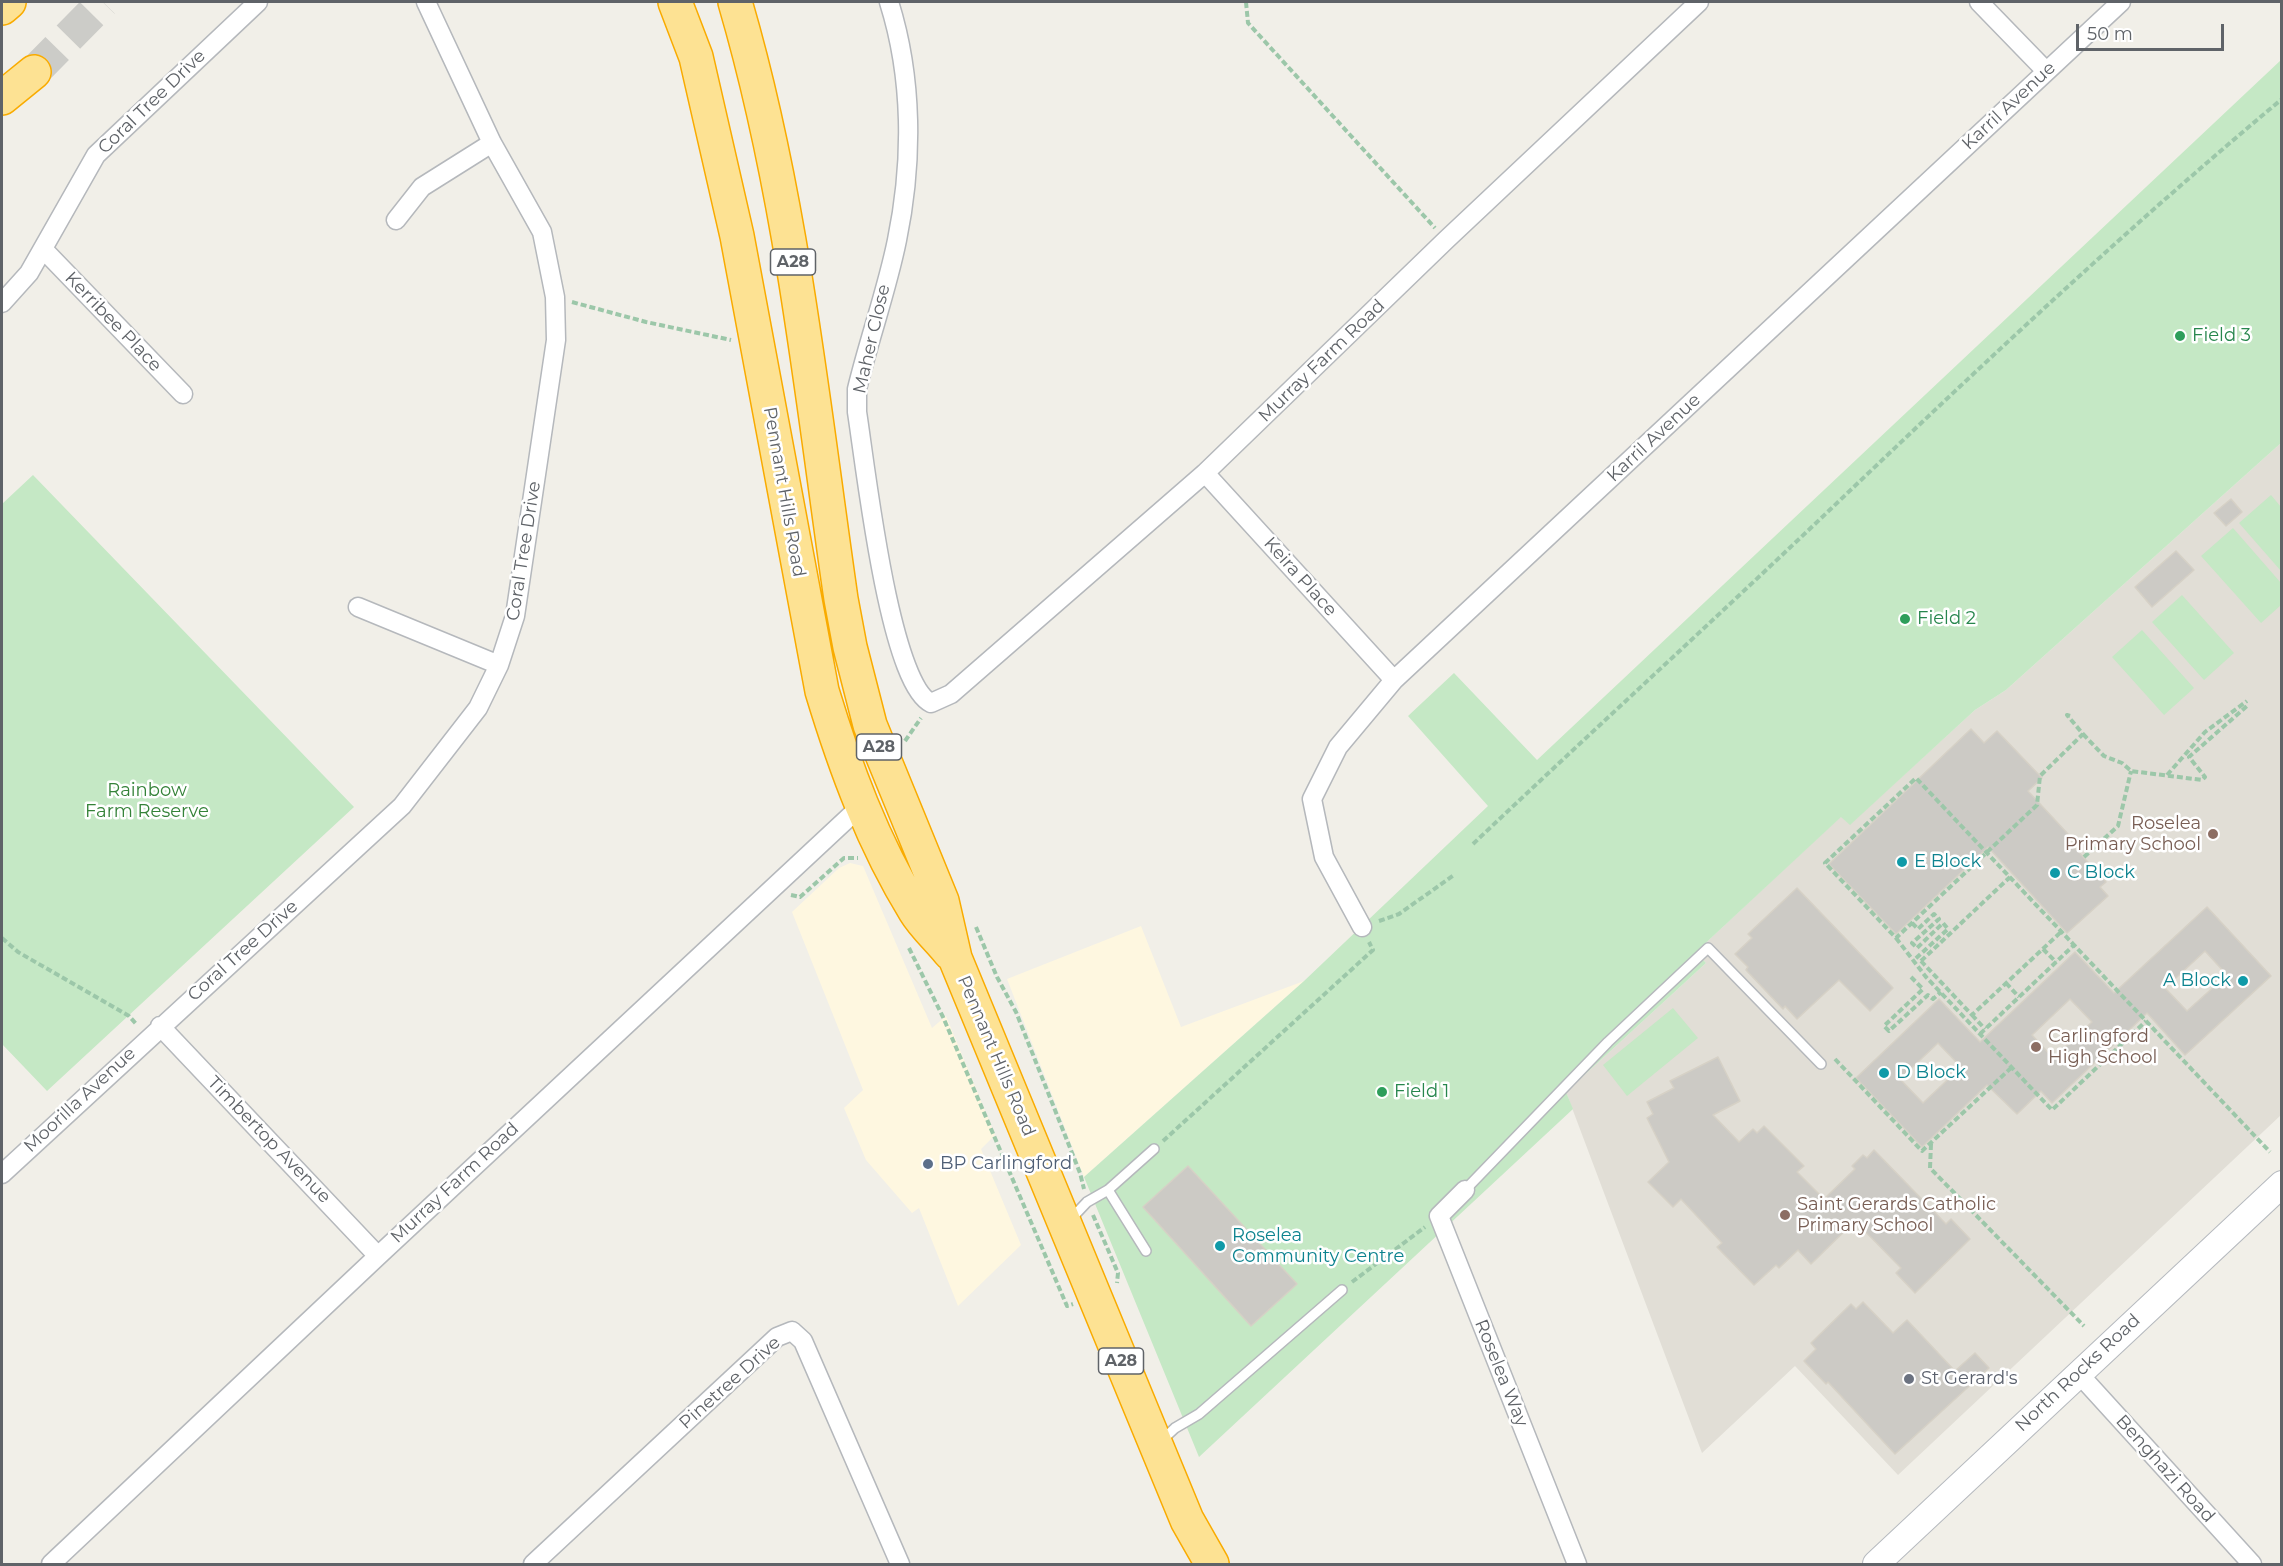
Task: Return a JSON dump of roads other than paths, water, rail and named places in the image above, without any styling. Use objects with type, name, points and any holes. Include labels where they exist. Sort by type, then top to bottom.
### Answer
[{"type":"highway","points":[[2,8],[9,2]]},
{"type":"highway","name":"Pennant Hills Road","points":[[675,2],[696,57],[738,236],[822,691],[838,745],[862,805],[916,912],[955,958]]},
{"type":"highway","name":"Pennant Hills Road","points":[[735,2],[777,170],[797,286],[841,599],[850,647],[870,725],[942,901],[955,958],[1076,1214],[1155,1446],[1187,1520],[1212,1564]]},
{"type":"highway","points":[[2,98],[34,72]]},
{"type":"highway","points":[[862,805],[871,796],[874,785],[867,759],[870,725]]},
{"type":"highway","name":"Pennant Hills Road","points":[[1187,1520],[1199,1564]]},
{"type":"street","name":"Coral Tree Drive","points":[[2,303],[29,273],[96,154],[258,2]]},
{"type":"street","name":"Coral Tree Drive","points":[[154,1032],[402,806],[478,708],[499,665],[517,604],[556,340],[555,297],[542,232],[492,143],[426,2]]},
{"type":"street","name":"Maher Close","points":[[889,2],[907,89],[909,156],[897,240],[857,389],[857,412],[880,565],[897,636],[916,688],[922,697],[931,703]]},
{"type":"street","name":"Murray Farm Road","points":[[931,703],[951,694],[1205,473],[1446,240],[1699,2]]},
{"type":"street","points":[[1979,2],[2046,71]]},
{"type":"street","name":"Karril Avenue","points":[[1362,927],[1324,857],[1312,799],[1338,747],[1394,680],[2121,2]]},
{"type":"street","points":[[396,220],[422,187],[492,143]]},
{"type":"street","name":"Kerribee Place","points":[[44,249],[183,393]]},
{"type":"street","name":"Keira Place","points":[[1205,473],[1394,680]]},
{"type":"street","points":[[358,607],[499,665]]},
{"type":"street","name":"Murray Farm Road","points":[[51,1564],[862,805]]},
{"type":"street","name":"Moorilla Avenue","points":[[2,1174],[154,1032]]},
{"type":"street","name":"Timbertop Avenue","points":[[154,1032],[378,1256]]},
{"type":"street","name":"North Rocks Road","points":[[1876,1564],[2282,1184]]},
{"type":"street","name":"Roselea Way","points":[[1465,1190],[1439,1216],[1577,1564]]},
{"type":"street","name":"Pinetree Drive","points":[[533,1564],[777,1337],[792,1331],[803,1341],[900,1564]]},
{"type":"street","name":"Benghazi Road","points":[[2079,1374],[2252,1564]]},
{"type":"lane","points":[[1465,1190],[1608,1042],[1708,948],[1821,1064]]},
{"type":"lane","points":[[1076,1214],[1108,1190],[1154,1149]]},
{"type":"lane","points":[[1108,1190],[1146,1251]]},
{"type":"lane","points":[[1155,1446],[1175,1428],[1198,1414],[1216,1399],[1342,1290]]},
{"type":"tunnel","points":[[34,72],[103,2]]},
{"type":"place","name":"Field 3","points":[[2180,336]]},
{"type":"place","name":"Field 2","points":[[1905,619]]},
{"type":"place","name":"Roselea Primary School","points":[[2213,834]]},
{"type":"place","name":"E Block","points":[[1902,862]]},
{"type":"place","name":"C Block","points":[[2055,873]]},
{"type":"place","name":"A Block","points":[[2243,981]]},
{"type":"place","name":"Carlingford High School","points":[[2036,1047]]},
{"type":"place","name":"D Block","points":[[1884,1073]]},
{"type":"place","name":"Field 1","points":[[1382,1092]]},
{"type":"place","name":"BP Carlingford","points":[[928,1164]]},
{"type":"place","name":"Saint Gerards Catholic Primary School","points":[[1785,1215]]},
{"type":"place","name":"Roselea Community Centre","points":[[1220,1246]]},
{"type":"place","name":"St Gerard's","points":[[1909,1379]]},
{"type":"park label","name":"Rainbow Farm Reserve","points":[[147,801]]}]
